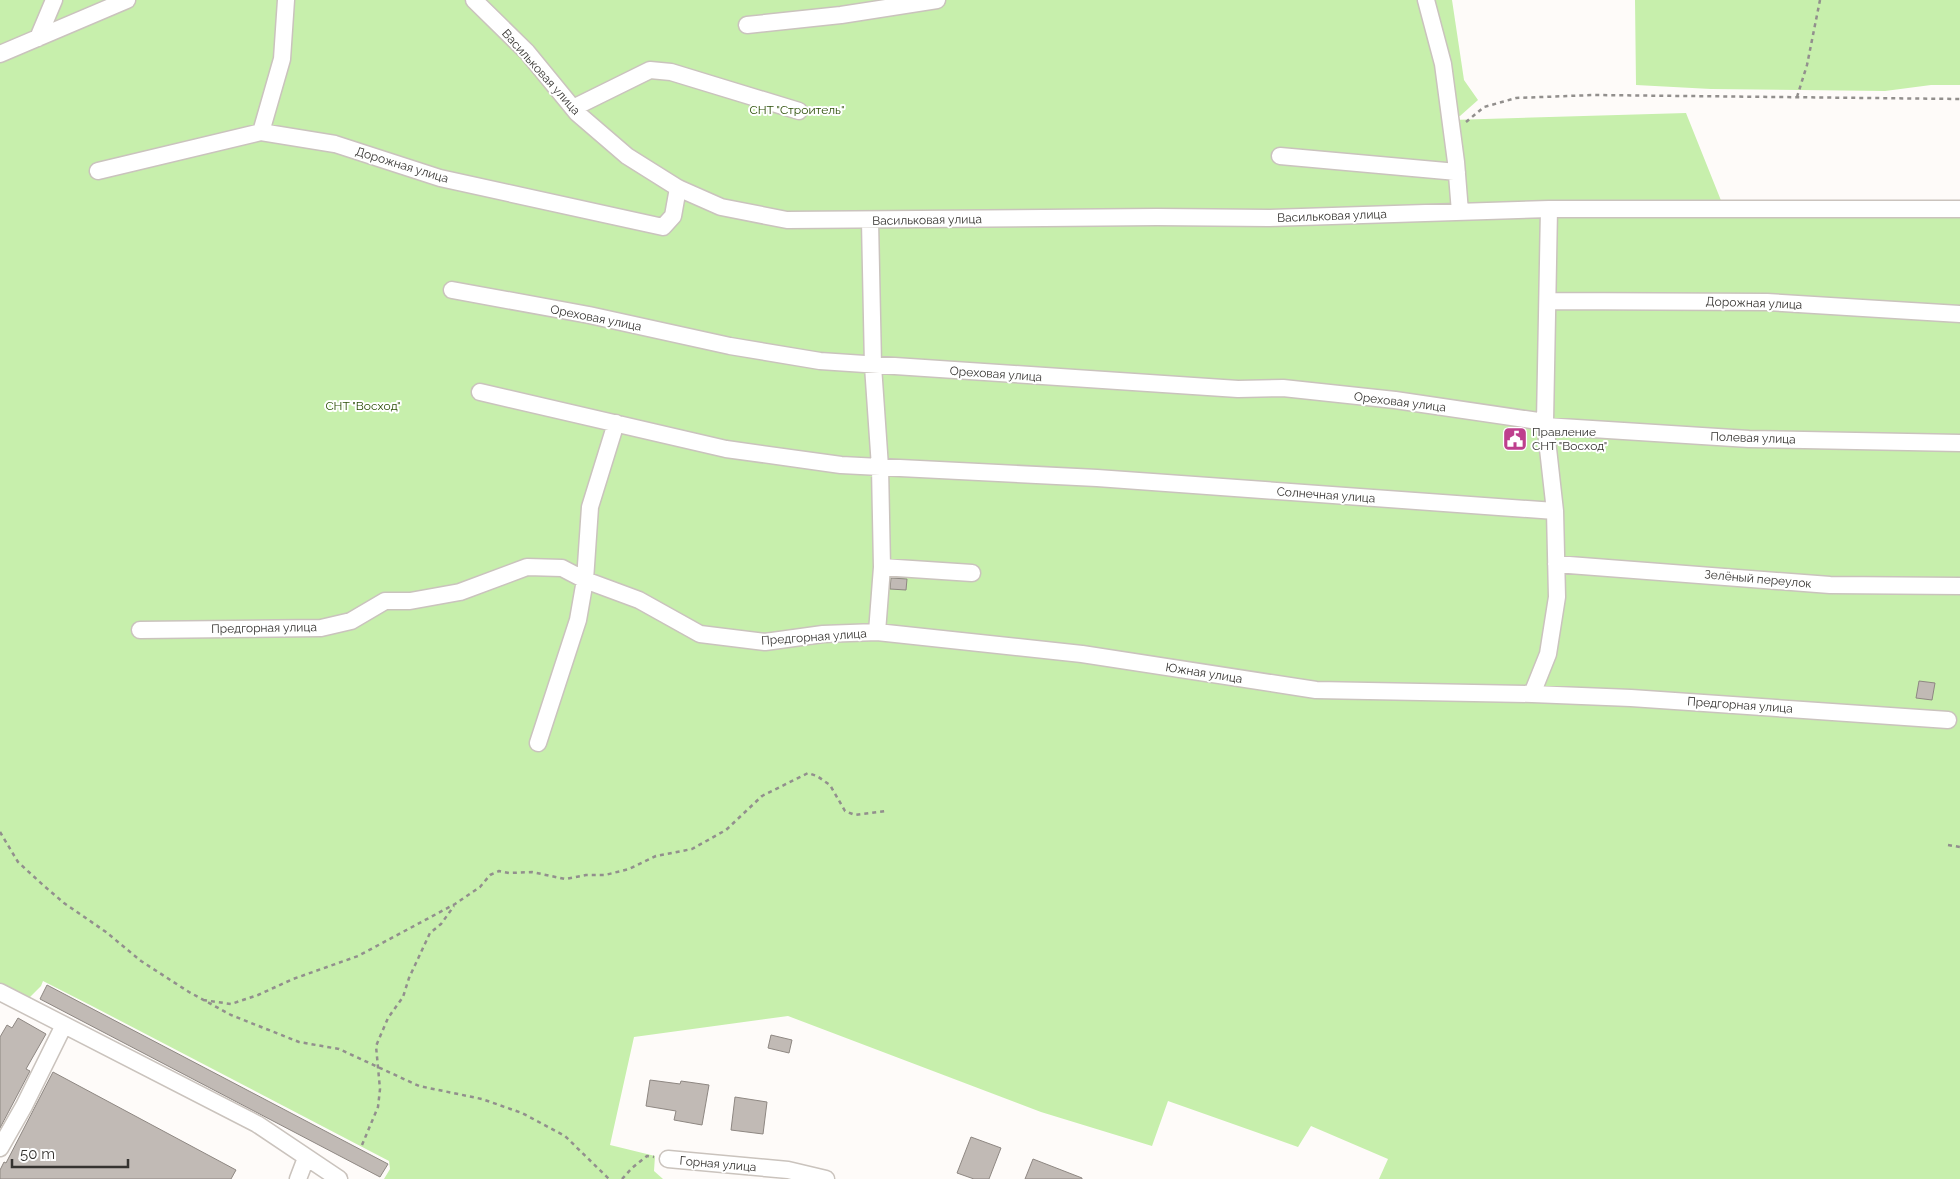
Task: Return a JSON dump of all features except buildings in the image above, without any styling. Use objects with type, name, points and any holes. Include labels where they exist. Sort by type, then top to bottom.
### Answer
[{"type":"street","points":[[38,38],[54,0]]},
{"type":"street","points":[[0,54],[127,0]]},
{"type":"street","points":[[261,132],[282,59],[286,0]]},
{"type":"street","name":"Васильковая улица","points":[[474,0],[527,52],[572,108],[627,156],[678,188],[721,206],[787,220],[1269,218],[1549,208],[1960,209]]},
{"type":"street","points":[[747,25],[937,0]]},
{"type":"street","points":[[1426,0],[1443,64],[1460,212]]},
{"type":"street","points":[[572,108],[650,70],[671,72],[799,111]]},
{"type":"street","name":"Дорожная улица","points":[[98,171],[261,132],[335,144],[440,178],[663,227],[673,216],[678,188]]},
{"type":"street","points":[[1280,156],[1456,172]]},
{"type":"street","points":[[1532,694],[1548,654],[1558,597],[1555,511],[1545,424],[1549,208]]},
{"type":"street","points":[[870,221],[873,366],[880,468],[882,567],[877,632]]},
{"type":"street","name":"Ореховая улица","points":[[452,290],[588,315],[739,347],[820,361],[1238,389],[1283,388],[1395,400],[1545,424]]},
{"type":"street","name":"Дорожная улица","points":[[1548,301],[1766,302],[1960,314]]},
{"type":"street","name":"Солнечная улица","points":[[480,392],[726,449],[841,465],[1097,478],[1555,511]]},
{"type":"street","points":[[538,742],[578,620],[584,580],[590,507],[616,423]]},
{"type":"street","name":"Полевая улица","points":[[1545,424],[1749,439],[1960,443]]},
{"type":"street","name":"Зелёный переулок","points":[[1556,564],[1830,585],[1960,586]]},
{"type":"street","name":"Предгорная улица","points":[[140,630],[321,628],[351,622],[385,602],[460,592],[527,567],[562,568],[584,580],[639,600],[700,634],[765,642],[823,634],[877,632]]},
{"type":"street","points":[[882,567],[972,573]]},
{"type":"street","name":"Южная улица","points":[[877,632],[1082,654],[1316,690],[1532,694]]},
{"type":"street","name":"Предгорная улица","points":[[1532,694],[1631,698],[1948,720]]},
{"type":"street","points":[[0,992],[257,1124],[339,1179]]},
{"type":"street","points":[[0,1148],[24,1106],[64,1025]]},
{"type":"street","points":[[298,1179],[306,1158]]},
{"type":"street","name":"Горная улица","points":[[668,1160],[788,1170],[826,1179]]},
{"type":"path","points":[[1797,97],[1820,0]]},
{"type":"path","points":[[1453,144],[1460,128],[1469,118],[1484,107],[1516,98],[1594,95],[1960,98]]},
{"type":"path","points":[[203,1000],[231,1004],[358,956],[455,904],[480,887],[490,874],[499,871],[510,873],[532,872],[565,879],[586,875],[605,875],[629,869],[656,856],[692,849],[726,830],[762,796],[808,773],[830,785],[845,811],[855,815],[886,811]]},
{"type":"path","points":[[0,832],[18,862],[64,903],[106,932],[141,961],[203,1000],[231,1015],[299,1042],[339,1049],[419,1086],[482,1099],[522,1113],[565,1136],[609,1179]]},
{"type":"path","points":[[1948,845],[1960,847]]},
{"type":"path","points":[[362,1145],[378,1107],[380,1088],[376,1046],[388,1018],[404,998],[409,978],[430,933],[440,924],[455,904]]},
{"type":"path","points":[[622,1179],[647,1156],[668,1160]]},
{"type":"green space","points":[[0,0],[1426,0],[1451,120],[1686,113],[1724,208],[1960,209],[1960,1179],[1379,1179],[1388,1159],[1311,1126],[1298,1147],[1168,1101],[1152,1146],[1041,1112],[788,1016],[634,1037],[610,1145],[655,1156],[654,1171],[663,1179],[384,1179],[390,1169],[389,1161],[92,1006],[43,981],[41,986],[28,999],[0,983]]},
{"type":"green space","points":[[1429,0],[1452,0],[1464,80],[1478,100],[1460,116],[1454,115]]},
{"type":"green space","points":[[1635,0],[1960,0],[1960,85],[1931,85],[1885,91],[1711,89],[1636,85]]},
{"type":"place","name":"Правление СНТ \"Восход\"","points":[[1515,439]]},
{"type":"park label","name":"СНТ \"Строитель\"","points":[[797,110]]},
{"type":"park label","name":"СНТ \"Восход\"","points":[[363,406]]}]
